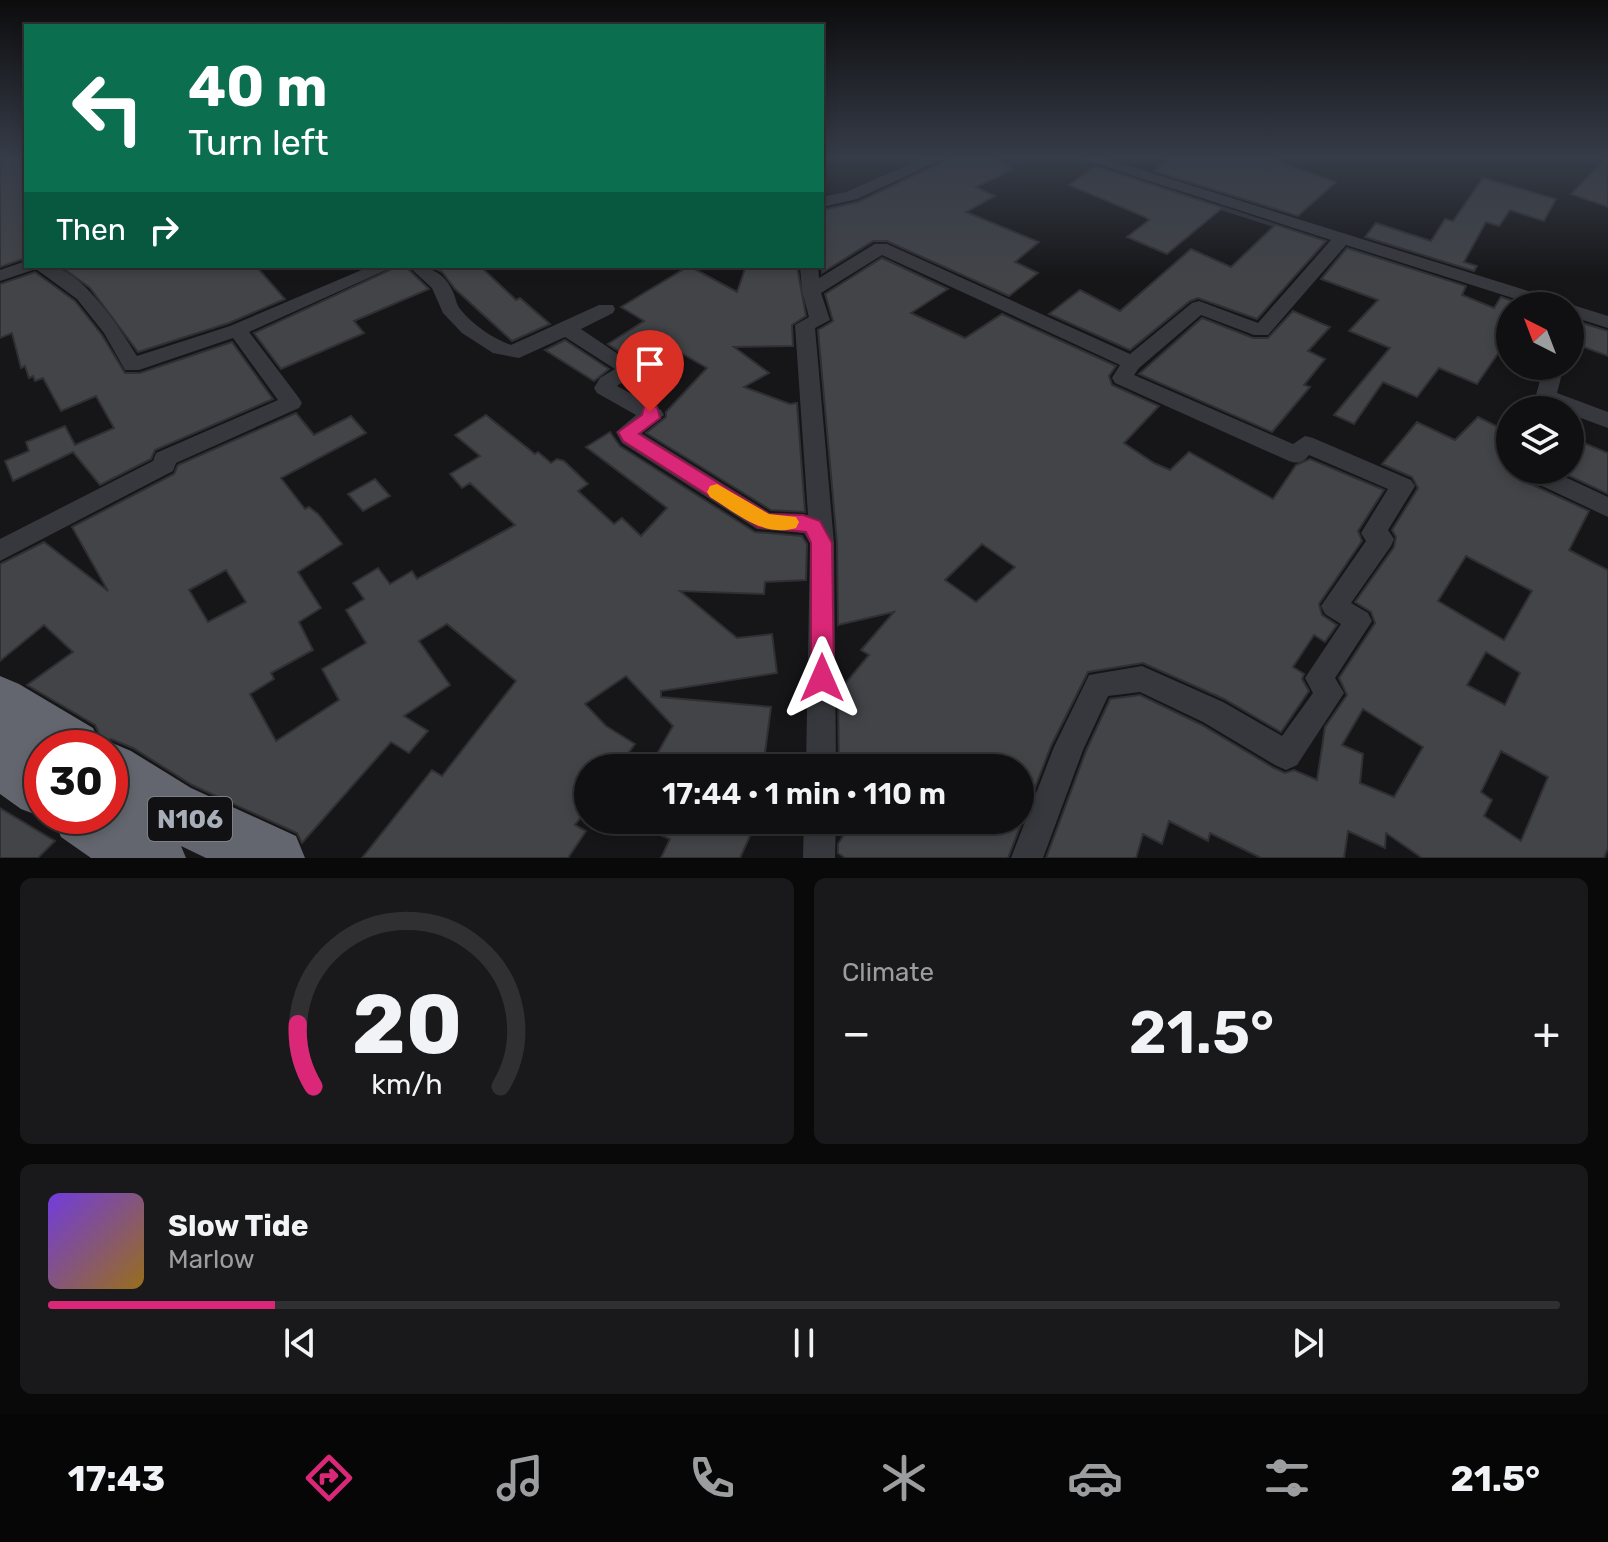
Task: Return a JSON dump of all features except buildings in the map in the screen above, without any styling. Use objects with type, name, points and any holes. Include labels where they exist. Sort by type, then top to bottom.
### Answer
[{"type":"highway","points":[[0,702],[44,730]]},
{"type":"highway","points":[[0,760],[24,776]]},
{"type":"highway","name":"N106","points":[[128,782],[170,809],[274,858]]},
{"type":"highway","name":"N106","points":[[109,834],[155,858]]},
{"type":"street","points":[[824,202],[846,197]]},
{"type":"street","points":[[1212,197],[1514,292]]},
{"type":"street","points":[[1027,858],[1069,747],[1099,684],[1142,679],[1213,712],[1286,755],[1330,693],[1319,678],[1359,621],[1334,606],[1382,539],[1373,533],[1403,486],[1305,444],[1297,455],[1122,378],[1132,363],[1199,307],[1261,331],[1343,238]]},
{"type":"street","points":[[811,291],[881,248],[1132,363]]},
{"type":"street","points":[[0,276],[24,268]]},
{"type":"street","points":[[46,268],[84,295],[112,331],[128,364],[132,365],[237,330],[381,268]]},
{"type":"street","points":[[419,268],[442,287],[447,304],[460,323],[511,353],[519,352],[606,309]]},
{"type":"street","points":[[809,268],[811,291],[820,320],[805,325],[822,543],[821,754]]},
{"type":"street","points":[[1584,314],[1608,322]]},
{"type":"street","points":[[565,328],[630,369],[604,388],[653,415],[627,432],[630,437],[766,522],[813,526],[822,543]]},
{"type":"street","points":[[0,551],[165,465],[164,459],[291,403],[237,330]]},
{"type":"street","points":[[1584,414],[1608,420]]},
{"type":"street","points":[[1558,484],[1608,508]]},
{"type":"street","points":[[819,858],[820,834]]},
{"type":"slow traffic","points":[[717,492],[766,522],[789,522]]},
{"type":"route","points":[[650,412],[653,415],[651,418],[627,432],[630,437],[766,522],[813,526],[822,543],[822,678]]}]
